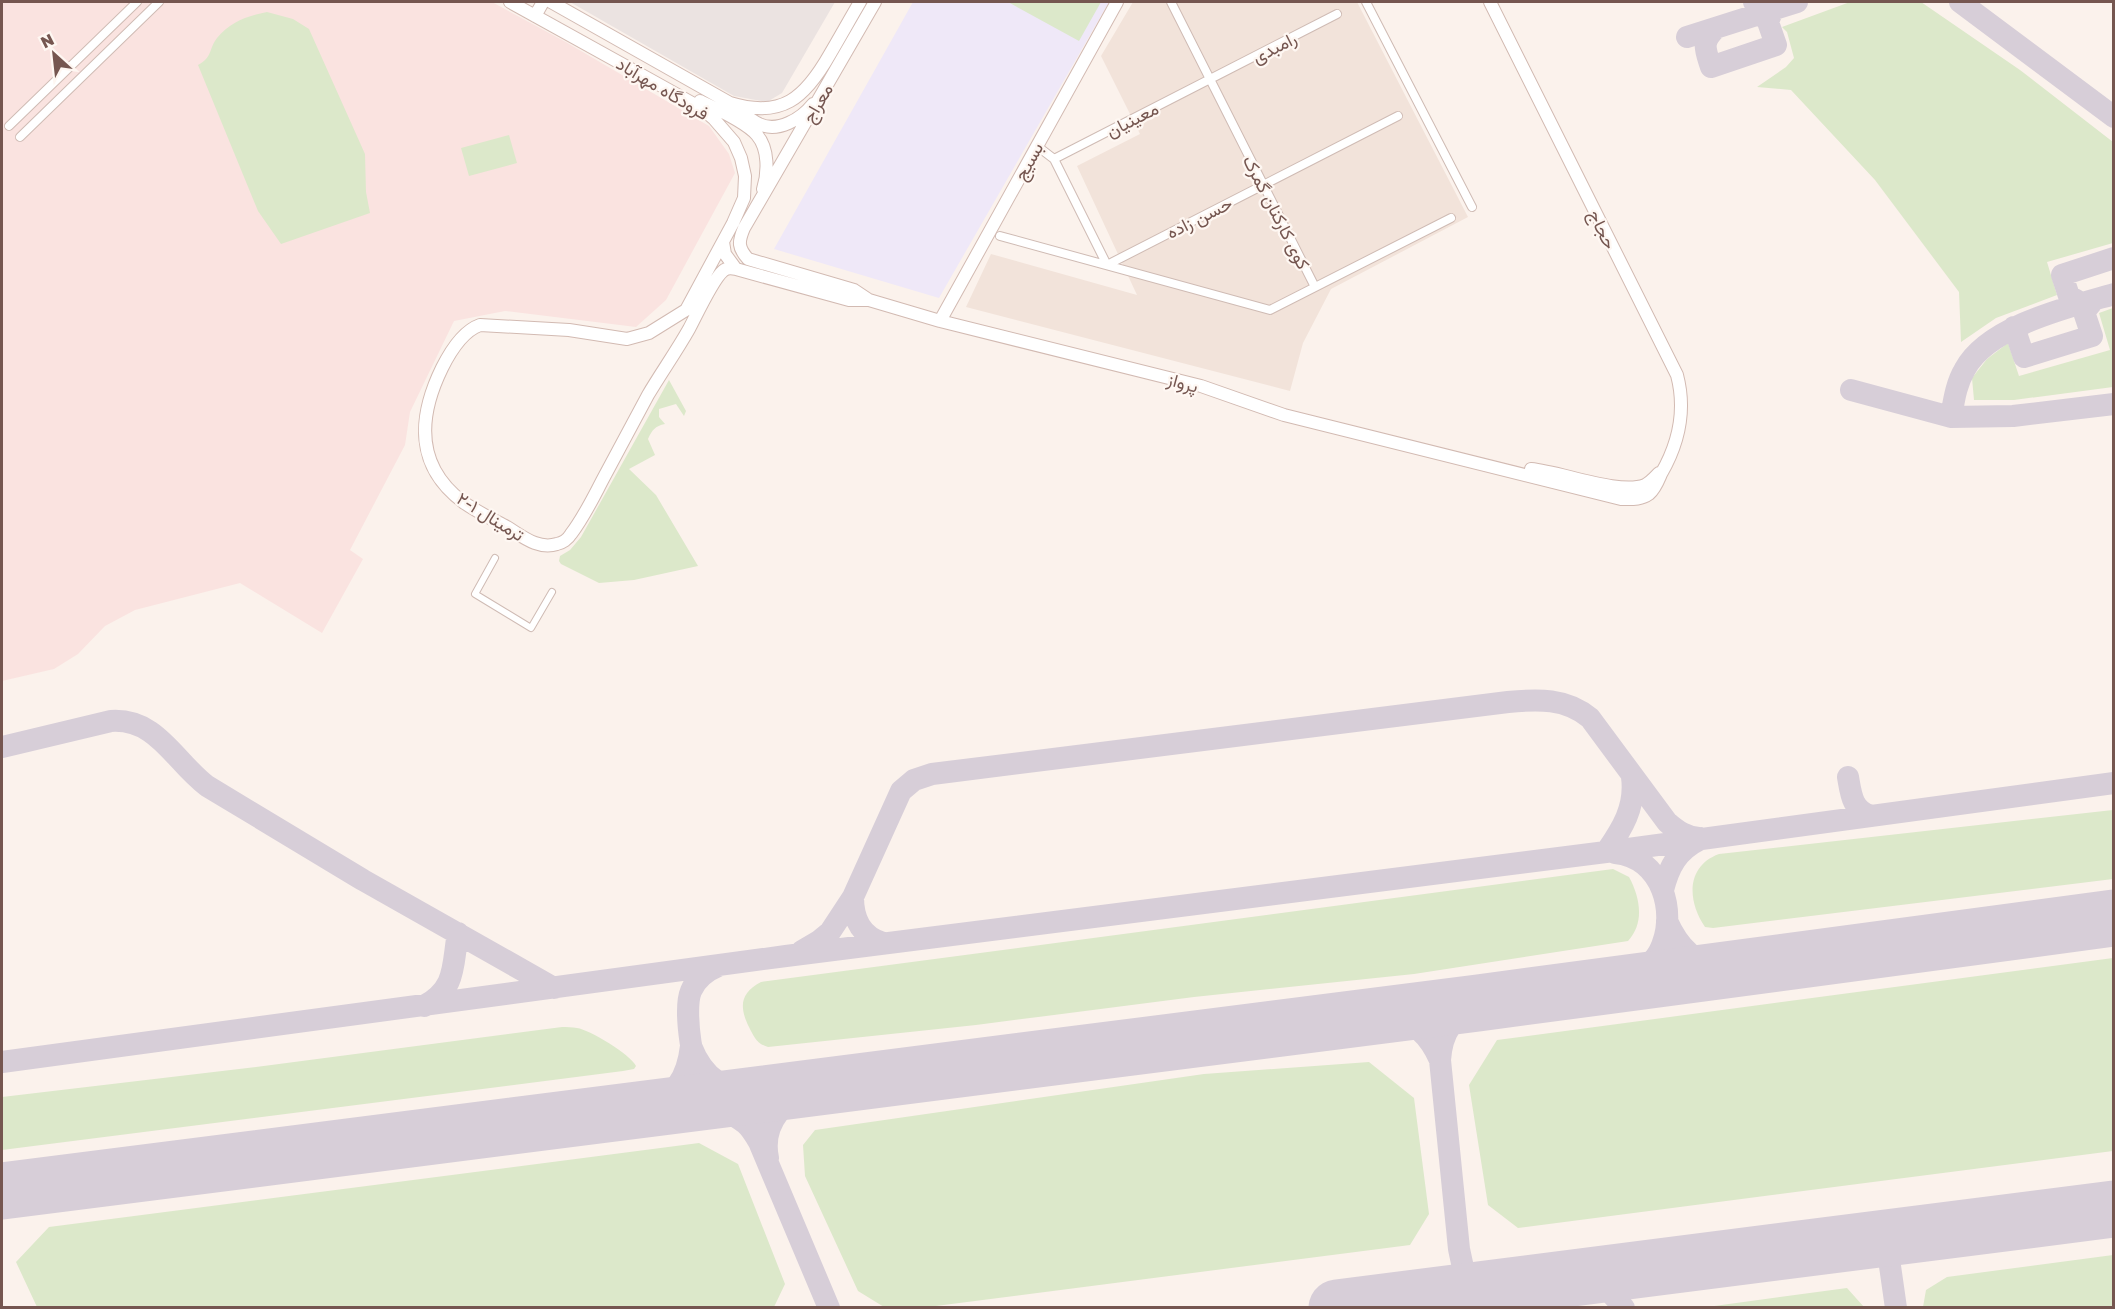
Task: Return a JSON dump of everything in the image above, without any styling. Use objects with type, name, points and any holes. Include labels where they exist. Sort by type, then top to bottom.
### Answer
[{"type":"main road","name":"فرودگاه مهرآباد","points":[[510,2],[700,108],[726,130],[741,158],[745,176],[744,198],[723,242]]},
{"type":"main road","points":[[535,16],[543,2]]},
{"type":"main road","name":"فرودگاه مهرآباد","points":[[551,2],[730,103],[760,109],[779,107],[806,91],[817,77]]},
{"type":"main road","name":"معراج","points":[[817,77],[860,2]]},
{"type":"main road","name":"معراج","points":[[759,205],[875,2]]},
{"type":"main road","name":"بسیج","points":[[939,321],[1117,2]]},
{"type":"main road","name":"حجاج","points":[[1490,2],[1677,375],[1681,391],[1682,415],[1668,463]]},
{"type":"main road","points":[[649,79],[714,108],[757,135],[762,143],[766,160],[766,179],[759,205]]},
{"type":"main road","points":[[730,103],[760,124],[772,127],[791,122],[808,110],[829,84]]},
{"type":"main road","name":"پرواز","points":[[759,205],[739,239],[741,251],[747,259],[854,290],[869,300]]},
{"type":"main road","points":[[691,312],[710,265],[723,242]]},
{"type":"main road","points":[[723,242],[725,254],[736,268]]},
{"type":"main road","points":[[710,265],[720,262],[724,266],[723,271]]},
{"type":"main road","points":[[691,312],[723,271],[736,268]]},
{"type":"main road","name":"پرواز","points":[[736,268],[849,300],[869,300],[939,321],[1201,386],[1284,415],[1621,499],[1643,497],[1654,489],[1668,463]]},
{"type":"main road","name":"ترمینال ۱-۲","points":[[691,312],[583,517],[569,537],[558,544],[537,544],[464,502],[449,489],[431,462],[425,441],[426,413],[446,360],[474,327],[480,325],[569,330],[627,339],[649,333],[691,312]]},
{"type":"street","points":[[9,126],[137,2]]},
{"type":"street","points":[[20,137],[159,2]]},
{"type":"street","name":"کوی کارکنان گمرک","points":[[1171,2],[1315,287],[1451,218]]},
{"type":"street","points":[[1366,2],[1472,207]]},
{"type":"street","name":"رامبدی","points":[[1210,80],[1337,14]]},
{"type":"street","name":"معینیان","points":[[1054,159],[1210,80]]},
{"type":"street","name":"حسن زاده","points":[[1107,265],[1398,116]]},
{"type":"street","points":[[1037,146],[1054,159],[1107,265]]},
{"type":"street","points":[[1000,236],[1270,309],[1315,287]]},
{"type":"street","points":[[495,558],[475,594],[531,628],[552,592]]},
{"type":"shaded area","points":[[2,2],[492,2],[564,41],[709,126],[729,154],[735,173],[666,300],[636,327],[505,311],[454,321],[410,412],[405,445],[350,550],[363,559],[322,633],[240,583],[135,610],[105,626],[78,654],[54,669],[2,681]]},
{"type":"shaded area","points":[[570,2],[835,2],[782,93],[767,102],[734,96]]},
{"type":"shaded area","points":[[913,2],[1109,2],[939,298],[774,249]]},
{"type":"shaded area","points":[[1133,2],[1357,2],[1468,217],[1331,289],[1303,343],[1290,391],[966,307],[991,254],[1137,295],[1077,166],[1140,134],[1101,56]]},
{"type":"green space","points":[[1008,2],[1101,2],[1079,41]]},
{"type":"green space","points":[[1850,2],[1921,2],[2020,70],[2113,142],[2113,243],[2047,262],[2057,295],[1996,318],[1961,342],[1959,292],[1875,180],[1791,90],[1757,87],[1786,67],[1794,58],[1787,32],[1782,27]]},
{"type":"green space","points":[[267,12],[293,19],[309,29],[365,154],[366,192],[370,213],[281,244],[258,211],[198,65],[206,59],[214,42],[227,28],[246,18]]},
{"type":"green space","points":[[509,135],[517,163],[469,176],[461,148]]},
{"type":"green space","points":[[2113,308],[2113,387],[2014,400],[1974,400],[1972,378],[1987,359],[2008,343],[2019,376],[2110,350],[2099,313]]},
{"type":"green space","points":[[669,380],[686,411],[684,416],[676,404],[659,409],[659,417],[665,424],[654,429],[648,439],[655,455],[629,469],[656,495],[698,566],[634,580],[599,583],[561,564],[560,556],[570,550],[581,537]]},
{"type":"green space","points":[[2113,810],[2113,879],[1713,928],[1705,927],[1695,906],[1693,885],[1695,876],[1700,867],[1719,854]]},
{"type":"green space","points":[[1613,869],[1629,877],[1638,901],[1637,926],[1628,941],[1414,974],[1194,997],[976,1025],[768,1047],[754,1037],[743,1007],[745,996],[761,982]]},
{"type":"green space","points":[[2113,958],[2113,1151],[1518,1228],[1488,1205],[1469,1085],[1497,1040]]},
{"type":"green space","points":[[562,1027],[577,1028],[600,1038],[626,1055],[636,1066],[634,1069],[623,1071],[2,1150],[2,1097]]},
{"type":"green space","points":[[1369,1062],[1414,1098],[1429,1214],[1410,1245],[928,1307],[884,1307],[858,1291],[805,1176],[803,1145],[815,1130],[1204,1074]]},
{"type":"green space","points":[[699,1143],[738,1164],[785,1284],[774,1307],[37,1307],[16,1262],[49,1227]]},
{"type":"green space","points":[[2113,1255],[2113,1307],[1923,1307],[1926,1290],[1947,1277]]},
{"type":"green space","points":[[1847,1288],[1864,1307],[1707,1307]]},
{"type":"taxiway","points":[[1716,28],[1706,42],[1711,67],[1776,45],[1768,22],[1773,9],[1760,8],[1754,2]]},
{"type":"taxiway","points":[[1687,37],[1797,2]]},
{"type":"taxiway","points":[[1960,2],[2114,117]]},
{"type":"taxiway","points":[[2083,304],[2069,296],[2062,275],[2114,258]]},
{"type":"taxiway","points":[[1951,417],[1956,392],[1965,369],[1976,354],[1992,341],[2031,320],[2114,294]]},
{"type":"taxiway","points":[[2014,327],[2024,357],[2092,336],[2084,312],[2094,300]]},
{"type":"taxiway","points":[[1851,390],[1951,417],[2013,416],[2114,404]]},
{"type":"taxiway","points":[[802,951],[830,932],[853,897],[901,791],[914,780],[932,774],[1508,702],[1541,700],[1561,703],[1581,711],[1590,718],[1667,822],[1682,833],[1699,838]]},
{"type":"taxiway","points":[[2,747],[111,721],[141,726],[164,743],[207,786],[363,880],[554,988]]},
{"type":"taxiway","points":[[1606,852],[1627,817],[1632,798],[1632,777]]},
{"type":"taxiway","points":[[1848,777],[1856,806],[1871,816]]},
{"type":"taxiway","points":[[2,1062],[786,956],[1606,852],[2114,783]]},
{"type":"taxiway","points":[[1663,890],[1675,861],[1685,849],[1699,840]]},
{"type":"taxiway","points":[[1615,853],[1631,857],[1645,865],[1655,876],[1666,905],[1665,937],[1659,952],[1648,966],[1624,982]]},
{"type":"taxiway","points":[[853,897],[860,926],[869,936],[883,943]]},
{"type":"taxiway","points":[[1667,921],[1677,939],[1689,953],[1705,963],[1725,968]]},
{"type":"taxiway","points":[[424,1006],[435,999],[448,984],[458,933]]},
{"type":"taxiway","points":[[718,966],[699,979],[691,991],[689,1000],[690,1042],[697,1071],[709,1096],[747,1125],[759,1142],[829,1308]]},
{"type":"taxiway","points":[[1476,1308],[1468,1291],[1459,1249],[1440,1060],[1443,1041],[1450,1026],[1478,1003]]},
{"type":"taxiway","points":[[1387,1014],[1420,1030],[1431,1043],[1440,1060]]},
{"type":"taxiway","points":[[644,1108],[664,1098],[678,1085],[683,1077],[691,1046],[702,1067],[716,1081],[725,1086],[757,1094]]},
{"type":"taxiway","points":[[768,1158],[767,1146],[771,1124],[792,1099],[812,1087]]},
{"type":"taxiway","points":[[683,1103],[697,1103],[722,1109]]},
{"type":"taxiway","points":[[2,1198],[29,1187]]},
{"type":"taxiway","points":[[1886,1238],[1896,1308]]},
{"type":"taxiway","points":[[1595,1275],[1624,1308]]},
{"type":"runway","points":[[2,1191],[1478,1003],[2114,918]]},
{"type":"runway","points":[[1337,1308],[2114,1209]]}]
